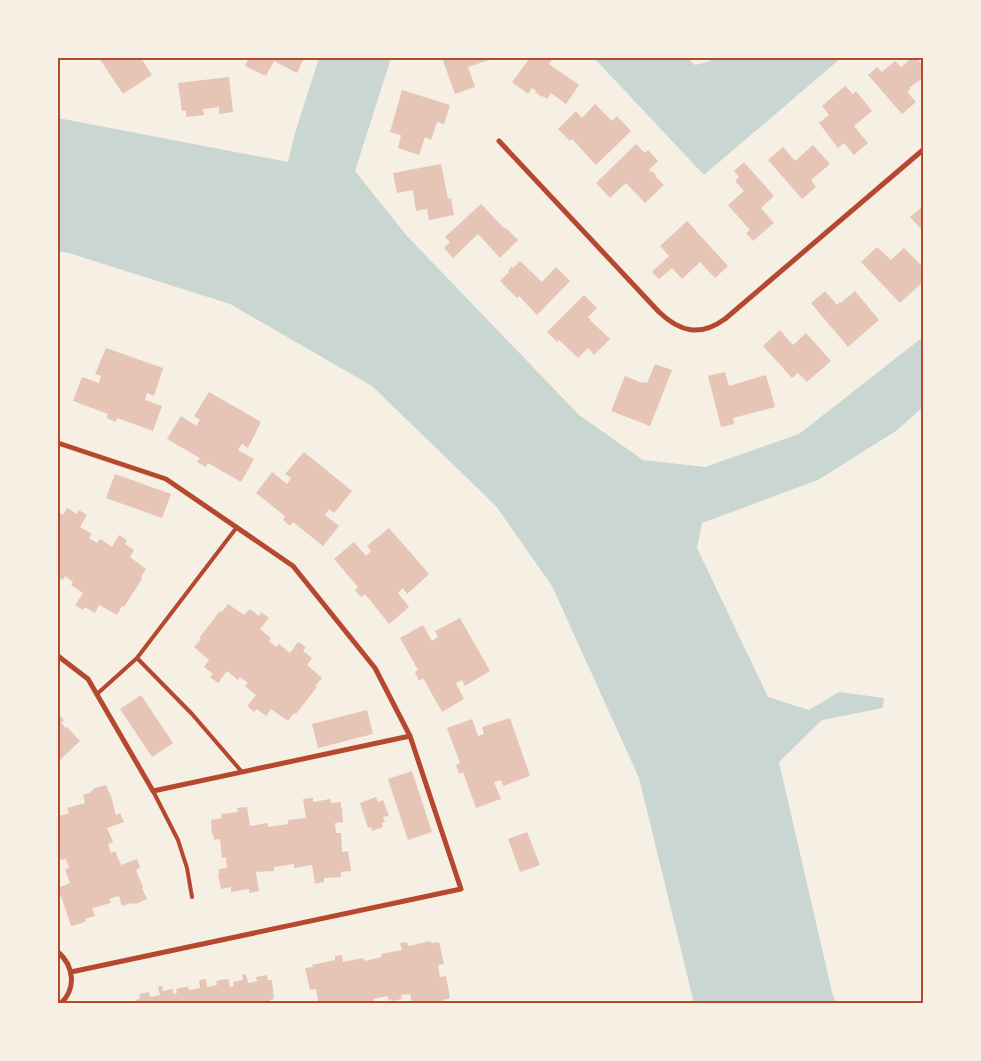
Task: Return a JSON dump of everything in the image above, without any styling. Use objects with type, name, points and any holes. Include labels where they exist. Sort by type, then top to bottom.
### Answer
[{"type":"street","points":[[499,141],[659,312],[673,324],[691,331],[709,329],[725,320],[924,149]]},
{"type":"street","points":[[58,443],[166,479],[293,566],[375,668],[410,736],[461,889],[71,972]]},
{"type":"street","points":[[58,656],[88,679],[153,791],[410,736]]},
{"type":"street","points":[[58,952],[66,960],[72,979],[70,990],[60,1004]]},
{"type":"lane","points":[[98,694],[137,658],[236,527]]},
{"type":"lane","points":[[137,658],[192,714],[242,772]]},
{"type":"lane","points":[[153,791],[178,840],[187,868],[192,897]]},
{"type":"shaded area","points":[[319,58],[391,58],[355,171],[407,236],[579,415],[643,460],[705,467],[799,434],[923,337],[923,407],[896,431],[818,480],[702,523],[697,548],[768,697],[809,710],[839,692],[884,698],[883,708],[822,720],[779,762],[836,1003],[694,1003],[639,778],[552,586],[496,506],[372,386],[230,304],[58,251],[58,118],[288,162],[295,133]]},
{"type":"shaded area","points":[[594,58],[688,58],[695,65],[708,62],[713,58],[841,58],[704,175]]},
{"type":"building","points":[[99,58],[141,58],[152,75],[123,94]]},
{"type":"building","points":[[249,58],[304,58],[297,73],[274,61],[266,76],[245,66]]},
{"type":"building","points":[[442,58],[495,58],[468,67],[475,87],[455,94]]},
{"type":"building","points":[[530,58],[553,58],[549,64],[579,85],[566,104],[551,93],[547,99],[542,97],[532,88],[528,94],[512,82]]},
{"type":"building","points":[[912,58],[916,58],[924,66],[924,77],[909,88],[911,89],[907,92],[916,102],[902,114],[868,75],[877,67],[882,72],[895,61],[901,67]]},
{"type":"building","points":[[229,77],[233,112],[219,114],[219,107],[203,109],[204,115],[186,117],[186,111],[182,111],[178,83]]},
{"type":"building","points":[[845,86],[853,94],[856,91],[872,111],[854,126],[868,143],[854,155],[844,143],[838,148],[819,123],[829,115],[822,106]]},
{"type":"building","points":[[402,90],[450,105],[444,124],[437,122],[431,140],[425,137],[419,155],[398,148],[401,135],[390,132]]},
{"type":"building","points":[[595,104],[612,121],[617,116],[631,131],[596,165],[572,139],[570,141],[558,129],[576,111],[582,118]]},
{"type":"building","points":[[636,144],[645,153],[648,150],[658,161],[649,170],[664,185],[645,203],[626,183],[610,198],[596,183]]},
{"type":"building","points":[[813,145],[830,164],[811,180],[816,187],[802,199],[768,160],[783,147],[795,161]]},
{"type":"building","points":[[744,162],[774,196],[761,208],[774,223],[753,241],[746,233],[750,230],[728,205],[744,191],[735,181],[739,177],[734,171]]},
{"type":"building","points":[[441,164],[448,199],[451,198],[454,215],[429,220],[427,209],[416,211],[413,190],[397,193],[393,173]]},
{"type":"building","points":[[481,204],[518,240],[500,258],[478,234],[453,258],[444,248],[450,242],[445,237]]},
{"type":"building","points":[[924,205],[924,232],[910,217]]},
{"type":"building","points":[[687,221],[728,266],[715,278],[700,262],[682,279],[672,268],[659,279],[652,272],[669,256],[660,246]]},
{"type":"building","points":[[877,247],[891,260],[904,248],[924,268],[924,281],[900,303],[861,262]]},
{"type":"building","points":[[520,261],[542,282],[556,267],[570,281],[537,315],[519,296],[517,298],[500,281],[509,272],[511,267],[513,268]]},
{"type":"building","points":[[825,291],[837,305],[855,291],[879,320],[848,347],[811,303]]},
{"type":"building","points":[[584,295],[597,308],[588,317],[610,339],[594,355],[588,348],[578,358],[559,340],[557,342],[547,332]]},
{"type":"building","points":[[780,330],[793,345],[806,333],[831,361],[807,382],[798,373],[792,378],[763,346]]},
{"type":"building","points":[[106,348],[163,368],[154,396],[147,393],[145,400],[162,406],[153,431],[117,418],[116,422],[107,418],[108,414],[73,401],[82,377],[99,383],[101,376],[95,374]]},
{"type":"building","points":[[655,364],[672,370],[650,426],[611,411],[625,376],[642,383],[647,383]]},
{"type":"building","points":[[725,372],[729,386],[766,375],[775,407],[733,418],[734,424],[721,427],[708,376]]},
{"type":"building","points":[[209,392],[261,422],[248,448],[242,444],[238,450],[254,459],[241,482],[208,463],[206,467],[197,462],[200,458],[167,439],[181,416],[196,426],[200,420],[194,416]]},
{"type":"building","points":[[304,452],[352,491],[334,513],[329,509],[325,515],[339,526],[323,546],[293,522],[290,526],[283,520],[285,516],[256,493],[272,472],[287,484],[291,478],[285,474]]},
{"type":"building","points":[[115,474],[171,494],[162,518],[106,498]]},
{"type":"building","points":[[67,508],[77,514],[79,510],[87,515],[80,527],[92,534],[89,538],[97,543],[100,539],[112,547],[119,535],[127,540],[125,544],[134,550],[130,557],[146,569],[141,577],[142,579],[117,615],[99,605],[95,613],[85,607],[83,610],[75,605],[83,593],[71,585],[73,582],[65,576],[63,580],[58,577],[58,512],[63,515]]},
{"type":"building","points":[[389,528],[429,574],[407,594],[403,588],[398,593],[409,607],[389,624],[365,594],[361,597],[355,590],[358,587],[334,559],[354,542],[366,556],[371,551],[367,546]]},
{"type":"building","points":[[228,604],[244,615],[250,609],[259,616],[261,612],[269,618],[260,629],[271,638],[269,641],[276,647],[279,644],[290,653],[298,642],[306,647],[303,651],[312,658],[307,665],[322,678],[296,714],[294,713],[288,721],[271,709],[266,716],[257,709],[254,712],[247,706],[256,695],[245,686],[248,683],[240,677],[238,680],[227,671],[218,683],[210,677],[213,674],[204,667],[209,660],[194,647],[220,611],[222,612]]},
{"type":"building","points":[[460,618],[490,671],[465,686],[462,680],[456,683],[464,699],[442,712],[423,678],[419,681],[415,672],[418,670],[400,638],[423,625],[432,641],[438,637],[435,631]]},
{"type":"building","points":[[141,695],[173,743],[152,757],[120,709]]},
{"type":"building","points":[[367,710],[373,734],[318,748],[312,724]]},
{"type":"building","points":[[58,714],[64,720],[61,723],[80,741],[60,760],[58,757]]},
{"type":"building","points":[[510,718],[530,776],[503,786],[501,780],[494,782],[501,799],[476,808],[463,772],[459,774],[456,765],[460,763],[447,728],[472,719],[478,736],[484,734],[482,727]]},
{"type":"building","points":[[412,771],[432,832],[408,840],[388,779]]},
{"type":"building","points":[[106,785],[116,815],[120,813],[124,822],[107,828],[113,842],[108,844],[111,853],[115,851],[121,865],[137,859],[140,868],[136,870],[147,899],[136,904],[131,903],[122,906],[119,896],[109,899],[111,903],[92,908],[95,916],[71,926],[61,896],[58,898],[58,888],[70,883],[65,869],[69,868],[66,859],[61,860],[58,849],[58,811],[59,816],[69,813],[67,808],[85,803],[83,795],[92,792],[95,788]]},
{"type":"building","points":[[376,797],[378,802],[383,800],[389,816],[383,817],[385,822],[382,823],[383,827],[372,831],[371,827],[368,828],[360,803]]},
{"type":"building","points":[[313,798],[313,802],[330,799],[331,803],[341,802],[343,822],[335,823],[336,833],[341,833],[342,852],[348,851],[351,871],[341,872],[341,877],[324,878],[324,882],[315,884],[312,865],[294,868],[294,864],[274,867],[274,871],[256,872],[259,891],[249,893],[249,889],[231,892],[231,887],[221,889],[218,874],[219,869],[227,868],[226,857],[222,858],[220,839],[214,840],[211,820],[222,818],[221,814],[238,812],[237,808],[247,807],[250,826],[268,823],[268,827],[288,824],[288,820],[306,818],[303,799]]},
{"type":"building","points":[[527,832],[540,865],[520,872],[508,839]]},
{"type":"building","points":[[431,941],[431,943],[439,942],[444,964],[438,965],[440,977],[446,976],[450,998],[432,1004],[412,1004],[410,994],[401,995],[402,999],[391,1001],[391,999],[388,1000],[388,996],[373,999],[374,1003],[371,1004],[311,1004],[318,1001],[316,989],[310,990],[305,968],[335,960],[335,956],[342,955],[343,962],[363,958],[364,961],[382,957],[381,954],[402,950],[400,943],[407,942],[408,946]]},
{"type":"building","points":[[246,974],[248,983],[257,981],[256,977],[267,975],[268,980],[272,980],[274,999],[270,1000],[271,1004],[136,1004],[136,1000],[140,999],[139,994],[149,992],[150,997],[160,995],[158,986],[162,986],[163,991],[173,989],[173,994],[177,993],[176,990],[179,988],[188,987],[189,990],[200,988],[199,980],[206,979],[207,987],[217,985],[216,981],[227,979],[229,980],[230,987],[234,986],[233,982],[243,980],[242,975]]}]
